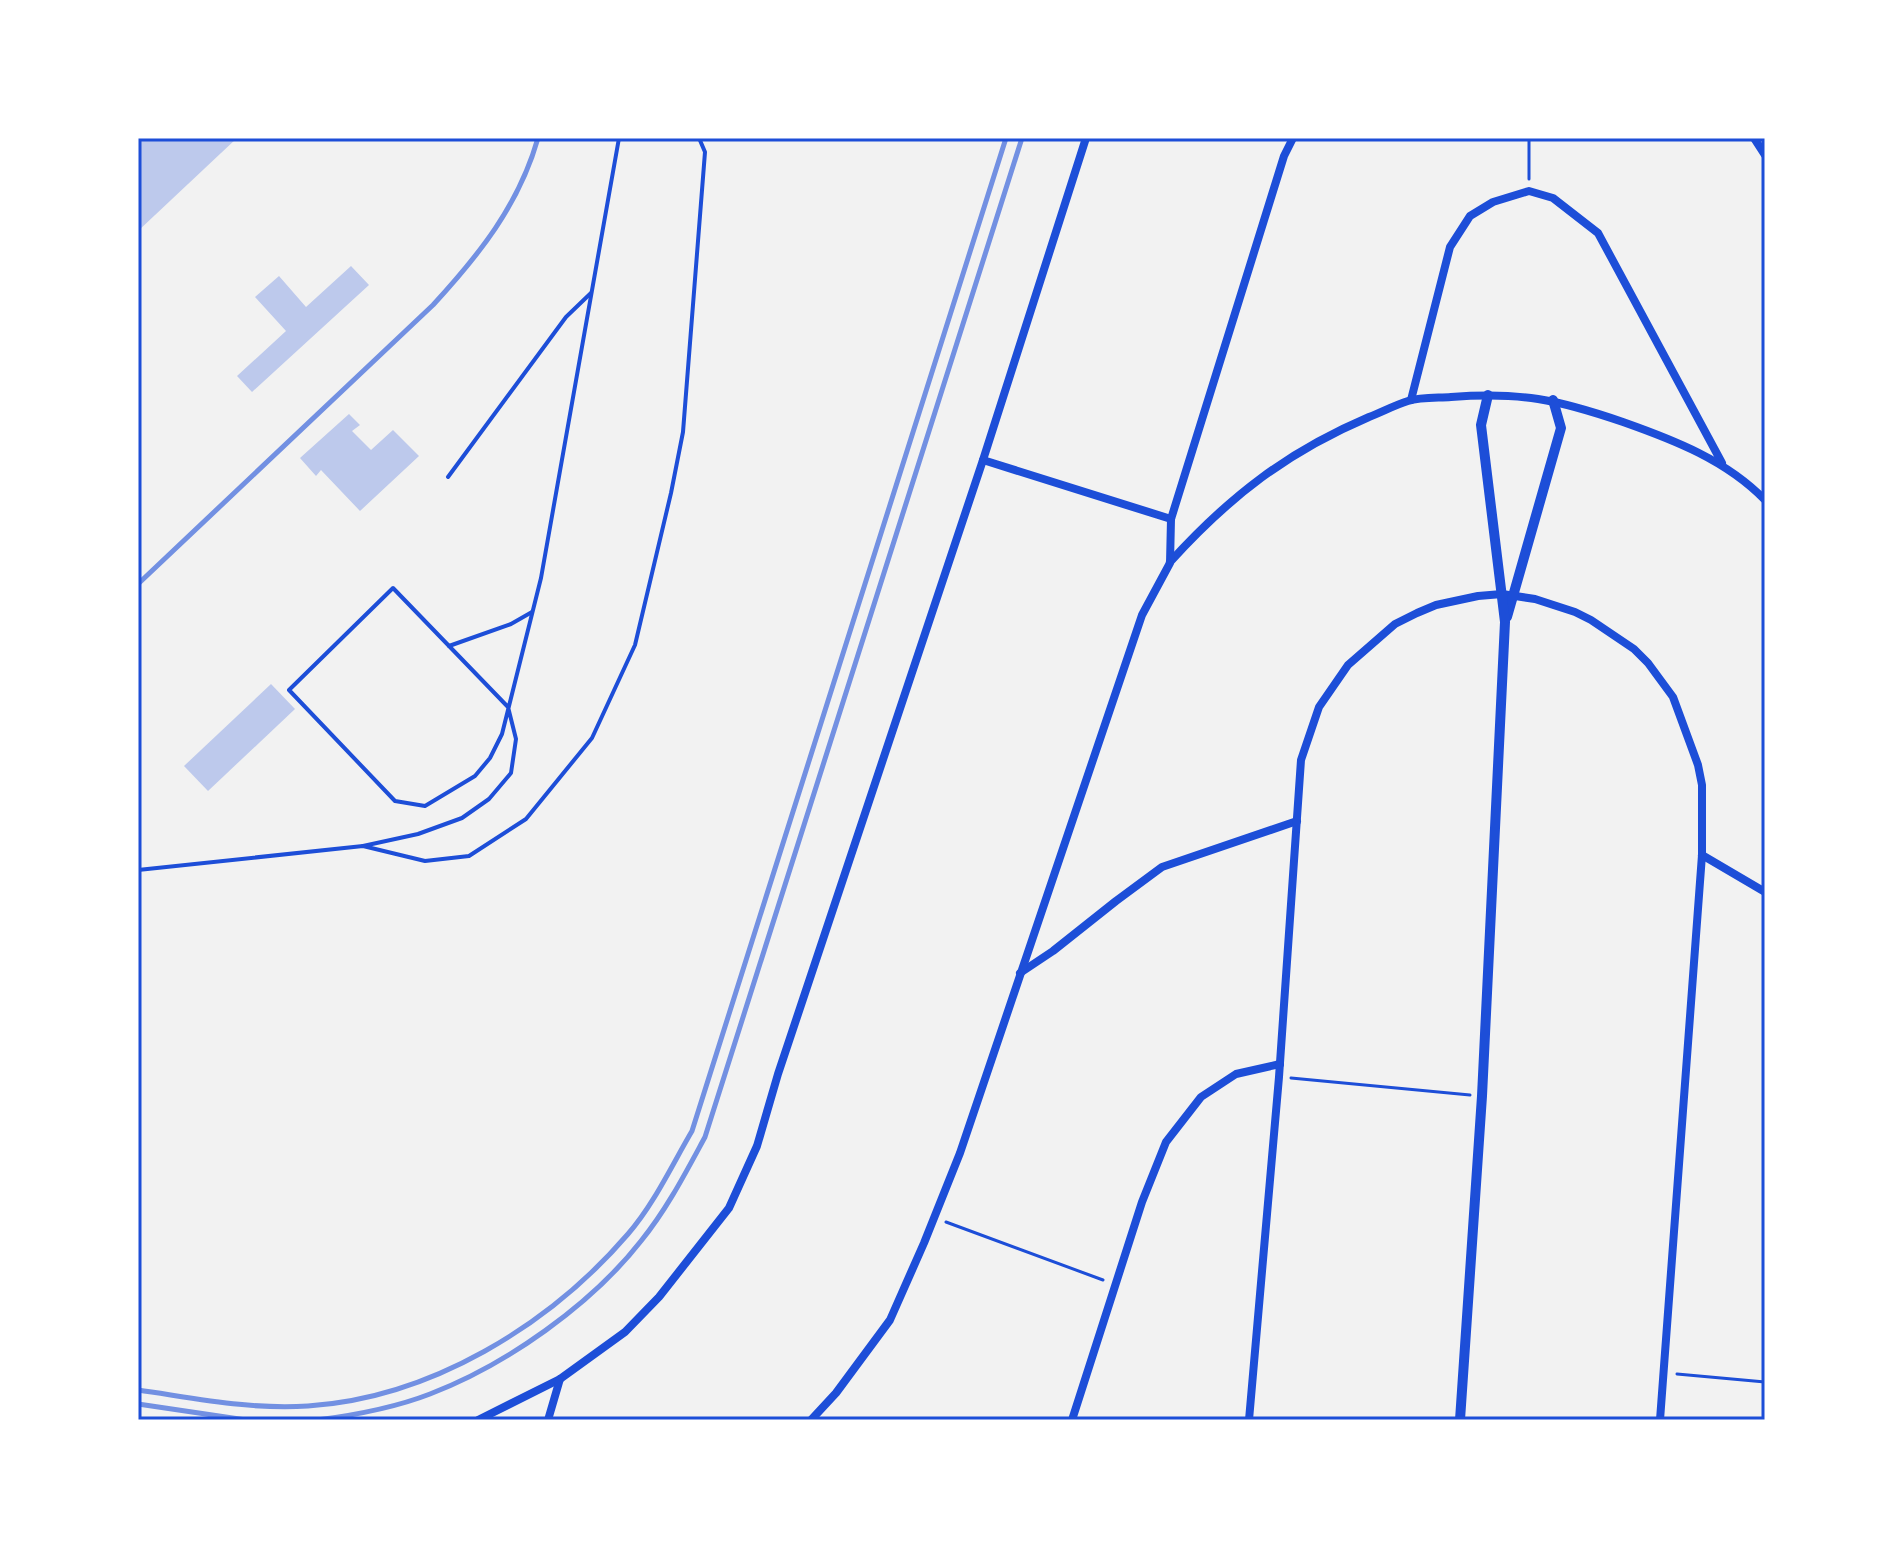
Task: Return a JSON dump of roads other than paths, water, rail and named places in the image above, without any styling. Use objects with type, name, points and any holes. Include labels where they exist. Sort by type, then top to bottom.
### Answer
[{"type":"street","points":[[478,1420],[560,1379],[625,1332],[659,1297],[720,1220],[735,1195],[757,1146],[1086,138]]},
{"type":"street","points":[[1170,563],[1171,519],[1284,156],[1293,138]]},
{"type":"street","points":[[1754,138],[1765,155]]},
{"type":"street","points":[[1411,400],[1450,247],[1470,216],[1493,202],[1529,191],[1553,198],[1598,233],[1723,464]]},
{"type":"street","points":[[1488,395],[1481,425],[1508,595]]},
{"type":"street","points":[[811,1420],[836,1393],[890,1320],[960,1153],[1142,615],[1170,563],[1192,539],[1270,470],[1335,432],[1411,400],[1522,395],[1553,400],[1656,434],[1723,464],[1765,500]]},
{"type":"street","points":[[1460,1420],[1482,1096],[1505,622],[1508,595],[1561,428],[1553,400]]},
{"type":"street","points":[[983,460],[1171,519]]},
{"type":"street","points":[[1249,1420],[1279,1077],[1301,760],[1319,707],[1348,665],[1395,624],[1455,601],[1508,595],[1557,605],[1591,620],[1634,649],[1673,697],[1698,765],[1702,785],[1702,855],[1660,1420]]},
{"type":"street","points":[[1019,973],[1053,951],[1162,867],[1297,821]]},
{"type":"street","points":[[1702,855],[1765,892]]},
{"type":"street","points":[[1072,1420],[1142,1202],[1166,1142],[1201,1097],[1236,1074],[1280,1064]]},
{"type":"street","points":[[548,1420],[560,1379]]},
{"type":"lane","points":[[138,870],[363,846],[418,834],[462,818],[489,799],[511,773],[516,739],[508,707],[393,588],[289,690],[395,801],[425,806],[475,776],[490,758],[502,734],[508,707],[533,611],[619,138]]},
{"type":"lane","points":[[363,846],[425,861],[469,856],[526,819],[592,738],[635,645],[683,432],[705,152],[699,138]]},
{"type":"lane","points":[[448,477],[566,317],[593,291]]},
{"type":"lane","points":[[449,646],[511,624],[533,611]]},
{"type":"railway","points":[[138,584],[433,305],[496,228],[520,185],[538,138]]},
{"type":"railway","points":[[138,1390],[287,1407],[354,1400],[398,1389],[484,1352],[524,1327],[562,1299],[597,1267],[646,1210],[692,1131],[1006,138]]},
{"type":"railway","points":[[317,1420],[375,1410],[430,1394],[488,1367],[545,1331],[621,1265],[659,1216],[691,1164],[705,1137],[1022,138]]},
{"type":"railway","points":[[138,1404],[246,1420]]}]
